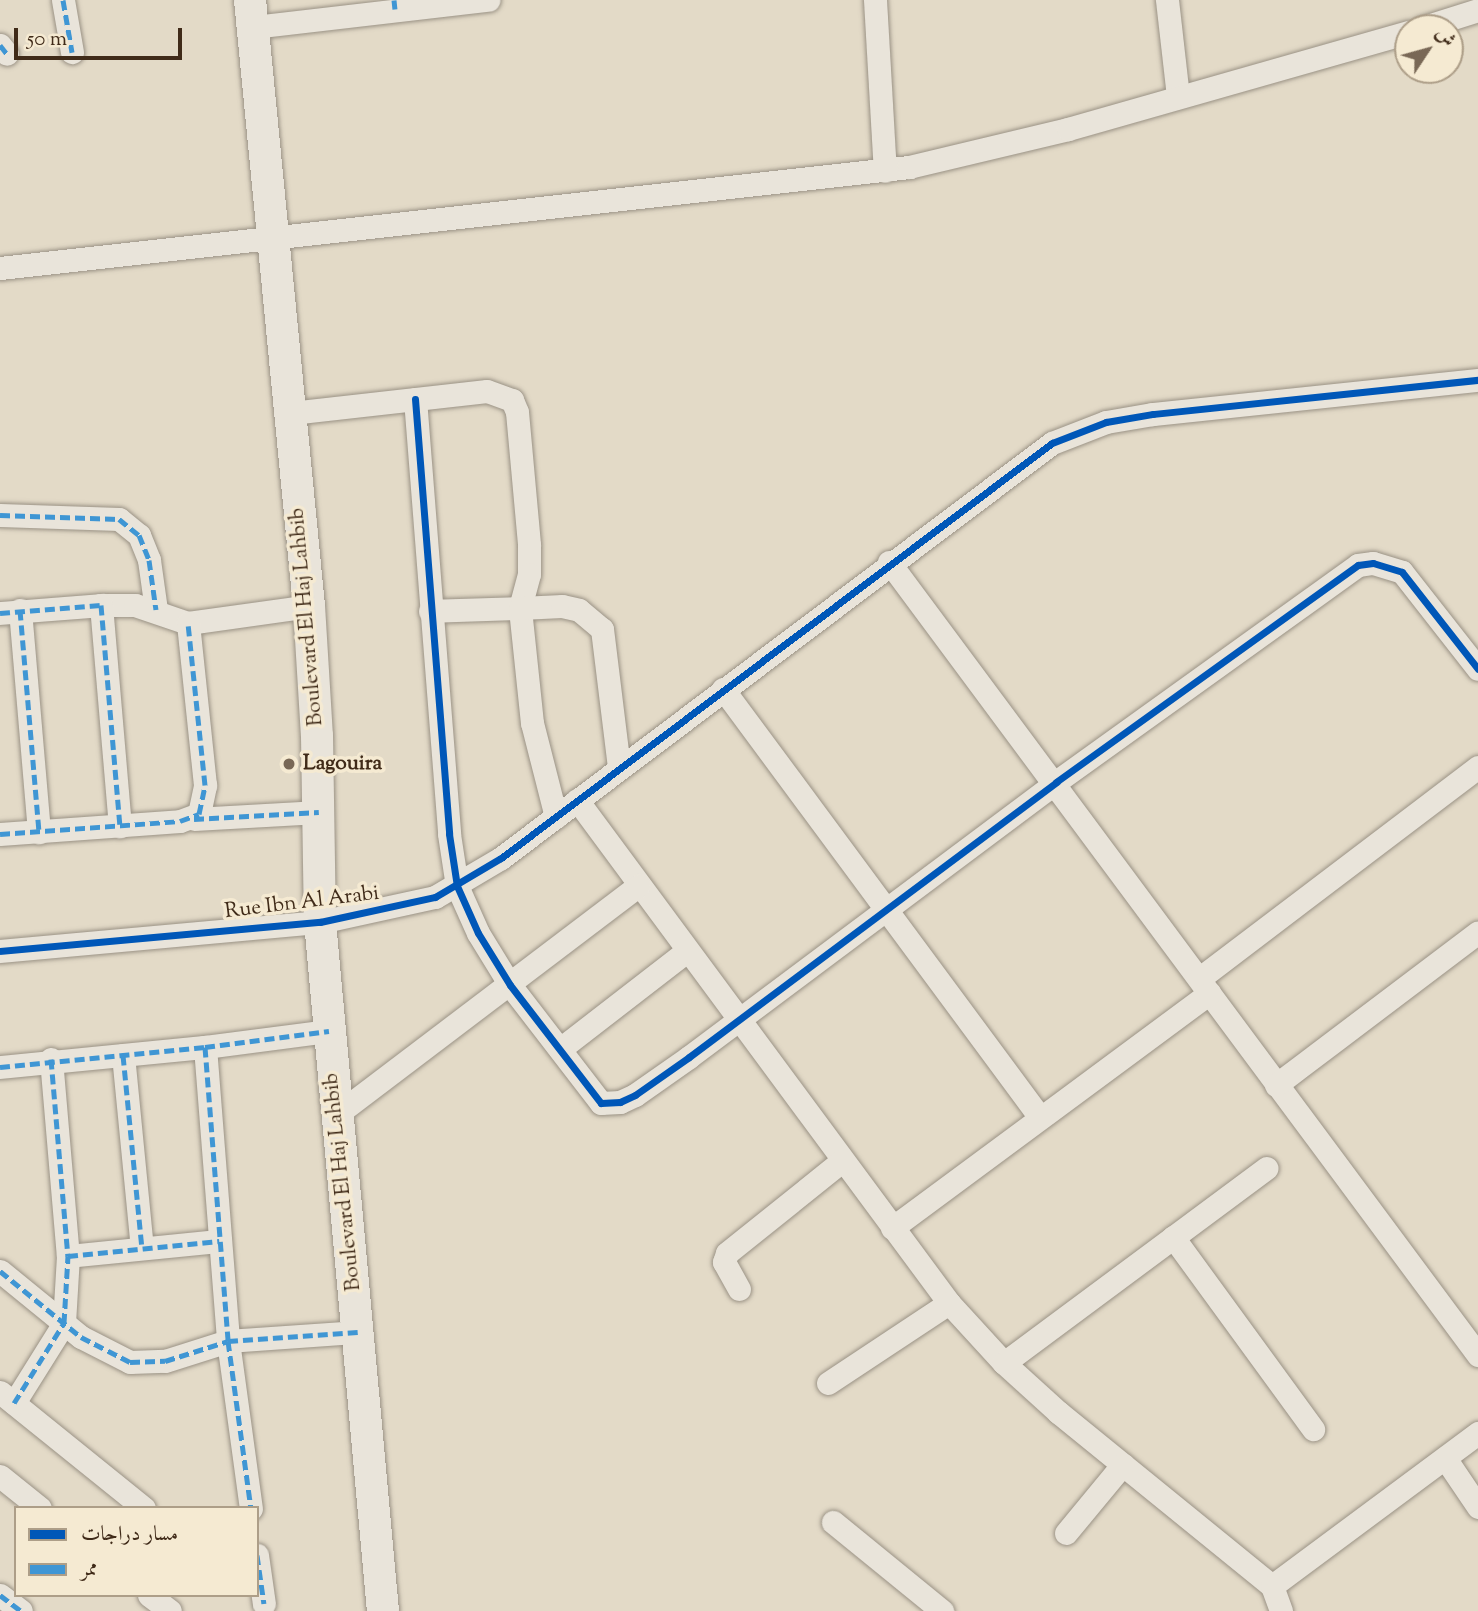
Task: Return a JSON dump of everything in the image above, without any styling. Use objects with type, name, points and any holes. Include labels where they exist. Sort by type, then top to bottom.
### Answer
[{"type":"street","points":[[63,0],[72,52]]},
{"type":"street","points":[[252,13],[488,0]]},
{"type":"street","points":[[876,0],[885,171]]},
{"type":"street","points":[[1167,0],[1178,96]]},
{"type":"street","name":"Boulevard El Haj Lahbib","points":[[252,13],[309,606],[319,813],[320,922],[383,1611]]},
{"type":"street","points":[[0,268],[885,171],[1068,129],[1394,36]]},
{"type":"street","name":"Rue Ibn Al Arabi","points":[[0,951],[320,922],[415,904],[457,886],[556,817],[889,562],[1052,443],[1106,422],[1227,404],[1478,380]]},
{"type":"street","points":[[291,413],[487,391],[512,400],[517,412],[529,545],[529,574],[520,608],[532,723],[556,817]]},
{"type":"street","points":[[415,399],[449,834],[457,886],[478,933],[510,985],[596,1099],[620,1102],[739,1021],[885,908],[1056,782],[1358,565],[1373,563],[1402,572],[1478,669]]},
{"type":"street","points":[[0,515],[119,519],[139,535],[149,560],[156,610]]},
{"type":"street","points":[[889,562],[1056,782],[1276,1085],[1478,1354]]},
{"type":"street","points":[[39,832],[10,612],[102,605],[156,610],[188,623],[309,606]]},
{"type":"street","points":[[102,605],[120,827]]},
{"type":"street","points":[[430,611],[562,606],[579,610],[602,629],[619,768]]},
{"type":"street","points":[[188,623],[205,785],[202,807],[194,819]]},
{"type":"street","points":[[723,689],[1038,1116]]},
{"type":"street","points":[[892,1228],[1205,985],[1478,767]]},
{"type":"street","points":[[577,800],[949,1303],[1004,1363],[1272,1586],[1280,1611]]},
{"type":"street","points":[[0,834],[120,827],[194,819],[319,813]]},
{"type":"street","points":[[336,1115],[639,885]]},
{"type":"street","points":[[1276,1085],[1478,932]]},
{"type":"street","points":[[560,1049],[687,951]]},
{"type":"street","points":[[0,1067],[51,1059],[205,1047],[329,1031]]},
{"type":"street","points":[[205,1047],[228,1341],[251,1506]]},
{"type":"street","points":[[123,1055],[142,1248]]},
{"type":"street","points":[[51,1059],[68,1256],[64,1323],[7,1398],[142,1506]]},
{"type":"street","points":[[739,1289],[724,1262],[727,1253],[842,1161]]},
{"type":"street","points":[[1004,1363],[1267,1168]]},
{"type":"street","points":[[1173,1237],[1313,1429]]},
{"type":"street","points":[[68,1256],[219,1241]]},
{"type":"street","points":[[0,1270],[64,1323],[130,1362],[165,1361],[228,1341],[358,1332]]},
{"type":"street","points":[[828,1383],[949,1303]]},
{"type":"street","points":[[1272,1586],[1478,1433]]},
{"type":"street","points":[[1445,1458],[1478,1507]]},
{"type":"street","points":[[1066,1533],[1123,1464]]},
{"type":"street","points":[[0,1476],[38,1506]]},
{"type":"street","points":[[833,1522],[942,1611]]},
{"type":"street","points":[[259,1571],[263,1604]]},
{"type":"street","points":[[0,1595],[21,1611]]},
{"type":"street","points":[[152,1597],[170,1611]]},
{"type":"marked path","points":[[63,0],[72,52]]},
{"type":"marked path","points":[[394,0],[395,9]]},
{"type":"marked path","points":[[0,45],[7,54]]},
{"type":"marked path","points":[[0,515],[119,519],[139,535],[149,560],[156,610]]},
{"type":"marked path","points":[[0,613],[101,605],[120,826]]},
{"type":"marked path","points":[[20,610],[39,832]]},
{"type":"marked path","points":[[0,834],[180,821],[199,814],[205,785],[188,623]]},
{"type":"marked path","points":[[194,819],[319,812]]},
{"type":"marked path","points":[[205,1047],[329,1031]]},
{"type":"marked path","points":[[0,1067],[205,1047],[228,1341],[251,1506]]},
{"type":"marked path","points":[[123,1055],[142,1248]]},
{"type":"marked path","points":[[51,1059],[68,1256],[219,1241]]},
{"type":"marked path","points":[[14,1403],[64,1323],[68,1256]]},
{"type":"marked path","points":[[0,1271],[81,1337],[130,1362],[165,1361],[228,1341],[358,1332]]},
{"type":"marked path","points":[[259,1569],[264,1604]]},
{"type":"marked path","points":[[0,1595],[21,1611]]},
{"type":"cycle path","points":[[0,951],[320,922],[435,897],[501,858],[1052,443],[1106,422],[1153,414],[1478,380]]},
{"type":"cycle path","points":[[415,399],[449,834],[457,886],[478,933],[510,985],[601,1103],[620,1102],[635,1095],[689,1057],[1056,782],[1358,565],[1373,563],[1402,572],[1478,669]]},
{"type":"place","name":"Lagouira","points":[[289,764]]}]
